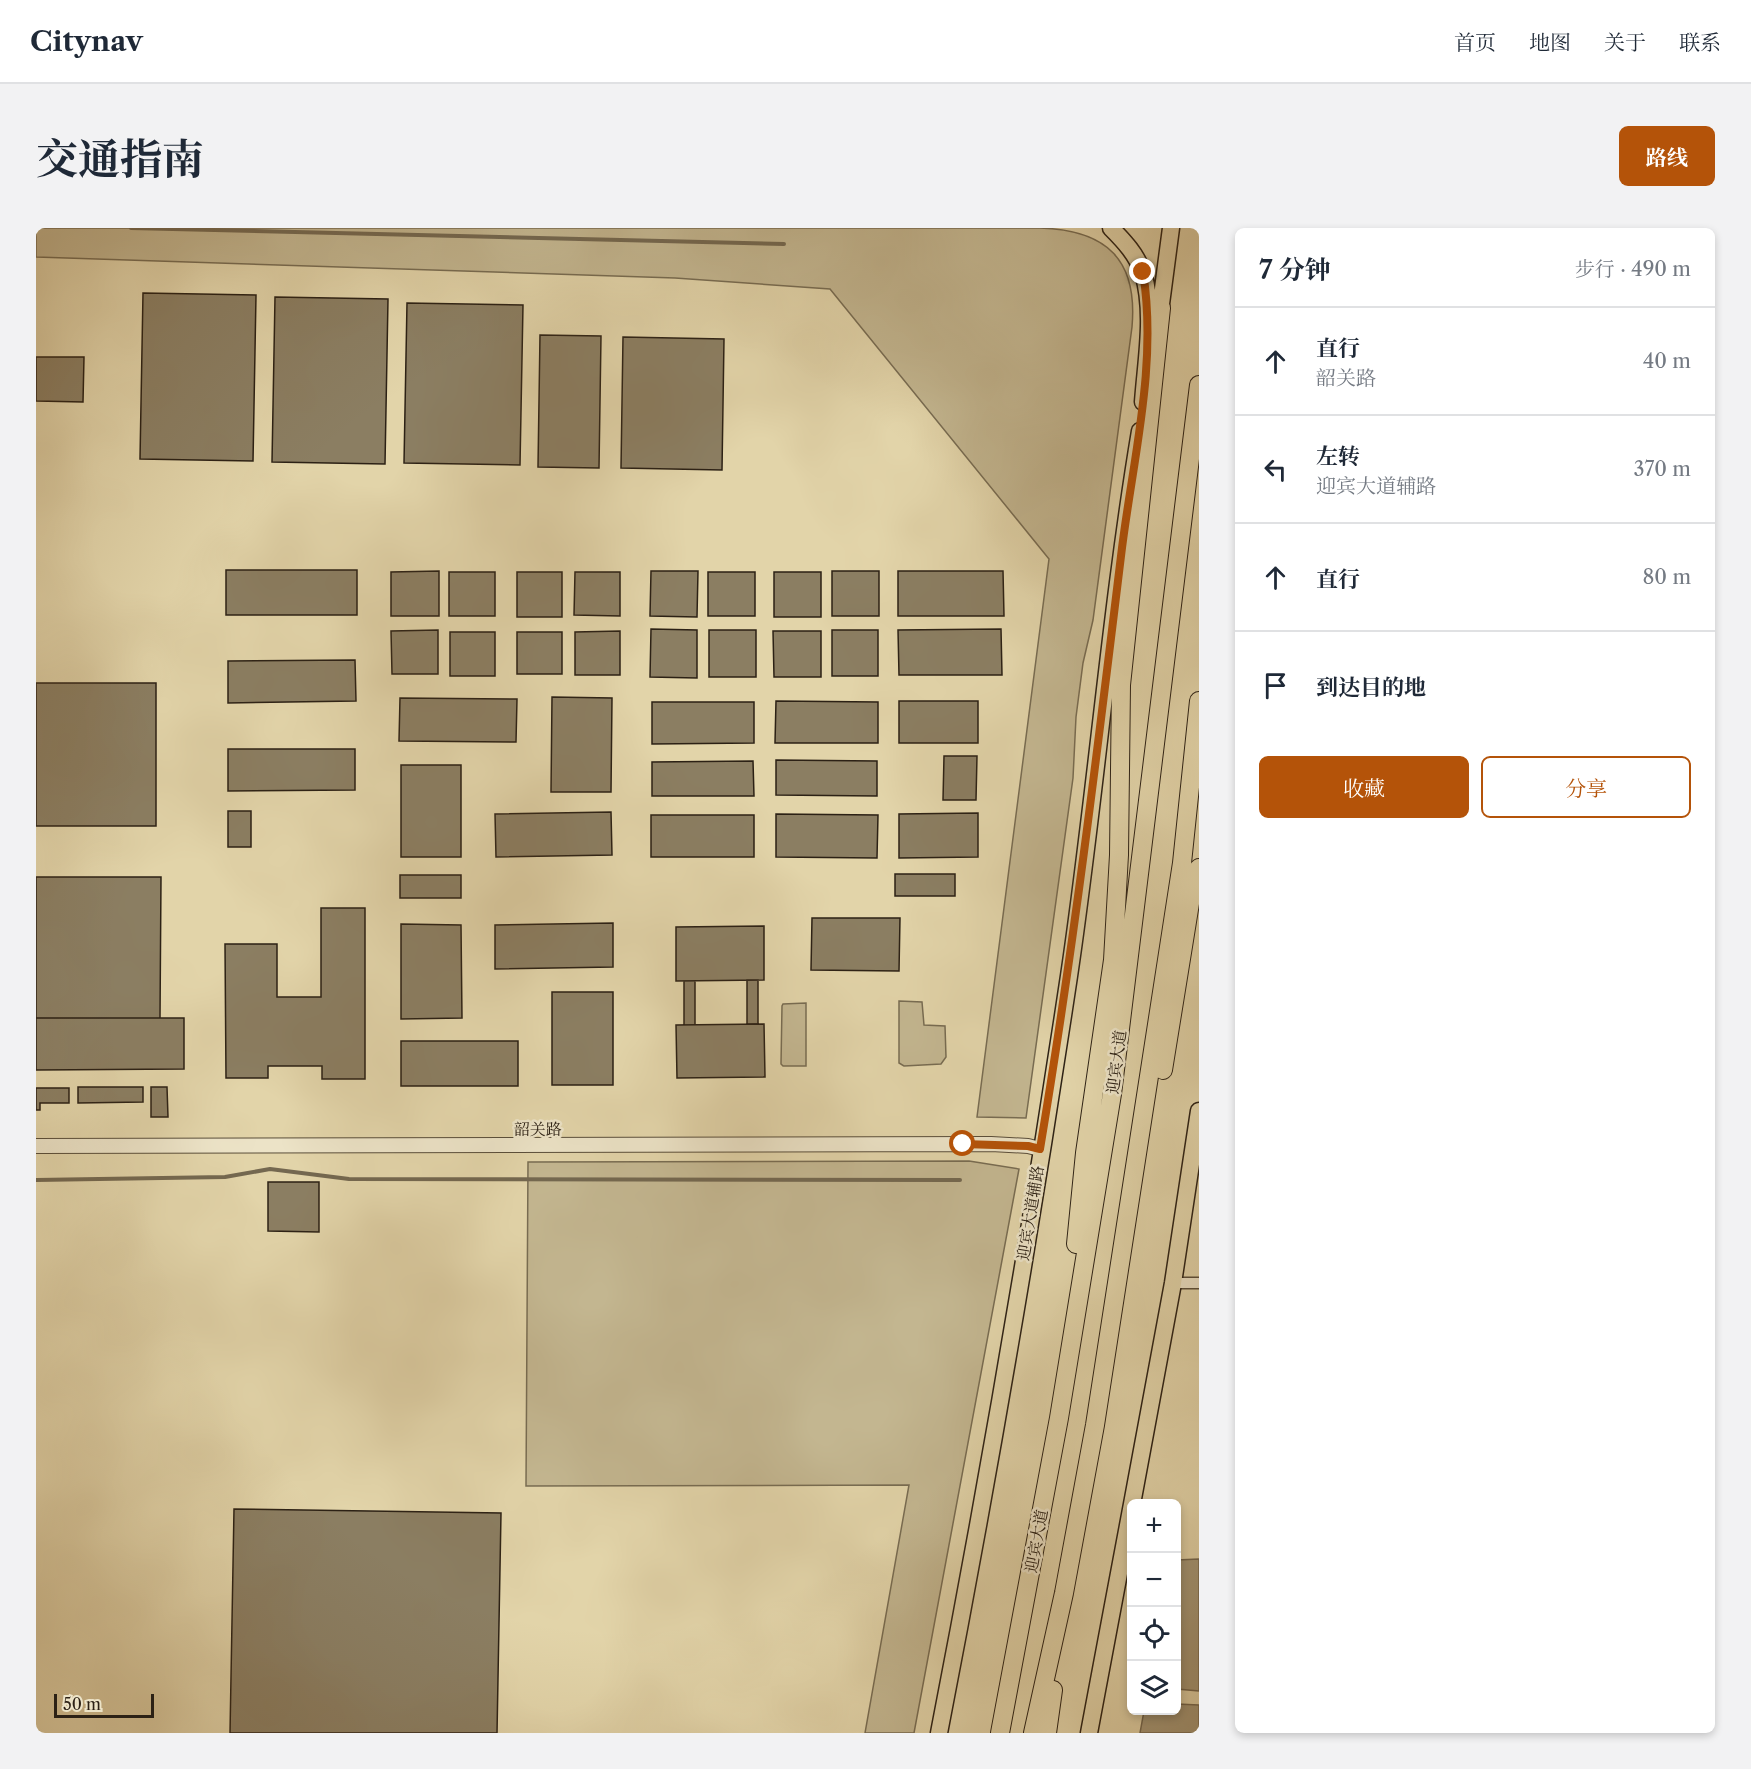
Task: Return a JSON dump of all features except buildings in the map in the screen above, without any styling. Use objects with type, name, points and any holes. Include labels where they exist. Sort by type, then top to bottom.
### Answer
[{"type":"highway","points":[[1059,1418],[1085,1153],[1113,960],[1119,855],[1121,685],[1161,308]]},
{"type":"highway","name":"迎宾大道","points":[[1000,1729],[1059,1418],[1112,1094],[1199,385]]},
{"type":"highway","name":"迎宾大道","points":[[1033,1733],[1064,1593],[1095,1425],[1182,863],[1199,701]]},
{"type":"highway","points":[[1095,1425],[1157,1106],[1190,903],[1199,868]]},
{"type":"highway","points":[[1047,1733],[1064,1593]]},
{"type":"main road","points":[[1111,228],[1129,246],[1143,272],[1149,310],[1142,423]]},
{"type":"main road","name":"迎宾大道辅路","points":[[939,1733],[992,1457],[1069,974],[1126,513],[1161,308],[1171,228]]},
{"type":"main road","points":[[1133,1499],[1173,1283],[1199,1111]]},
{"type":"main road","points":[[1089,1733],[1127,1531]]},
{"type":"street","name":"韶关路","points":[[36,1146],[991,1144],[1040,1149]]},
{"type":"street","points":[[1173,1283],[1199,1283]]},
{"type":"shaded area","points":[[36,228],[1040,228],[1083,235],[1100,242],[1113,253],[1123,266],[1129,283],[1132,327],[1093,620],[1083,663],[1076,717],[1073,778],[1026,1118],[977,1117],[1049,559],[830,289],[675,278],[36,257]]},
{"type":"shaded area","points":[[899,1001],[922,1002],[924,1025],[945,1026],[946,1057],[941,1064],[904,1066],[899,1063]]},
{"type":"shaded area","points":[[806,1003],[806,1066],[783,1066],[781,1064],[782,1006],[783,1004]]},
{"type":"shaded area","points":[[969,1161],[1019,1169],[914,1733],[865,1733],[909,1485],[526,1486],[528,1162]]},
{"type":"shaded area","points":[[1199,1559],[1199,1691],[1181,1689],[1181,1560]]},
{"type":"shaded area","points":[[1181,1704],[1199,1705],[1199,1733],[1140,1733],[1143,1715],[1181,1715]]},
{"type":"waterway","points":[[131,228],[784,244]]},
{"type":"waterway","points":[[36,1180],[225,1177],[270,1169],[349,1179],[960,1180]]},
{"type":"route","points":[[963,1144],[1028,1146],[1040,1149],[1069,974],[1126,513],[1142,423],[1149,310],[1143,272]]}]
